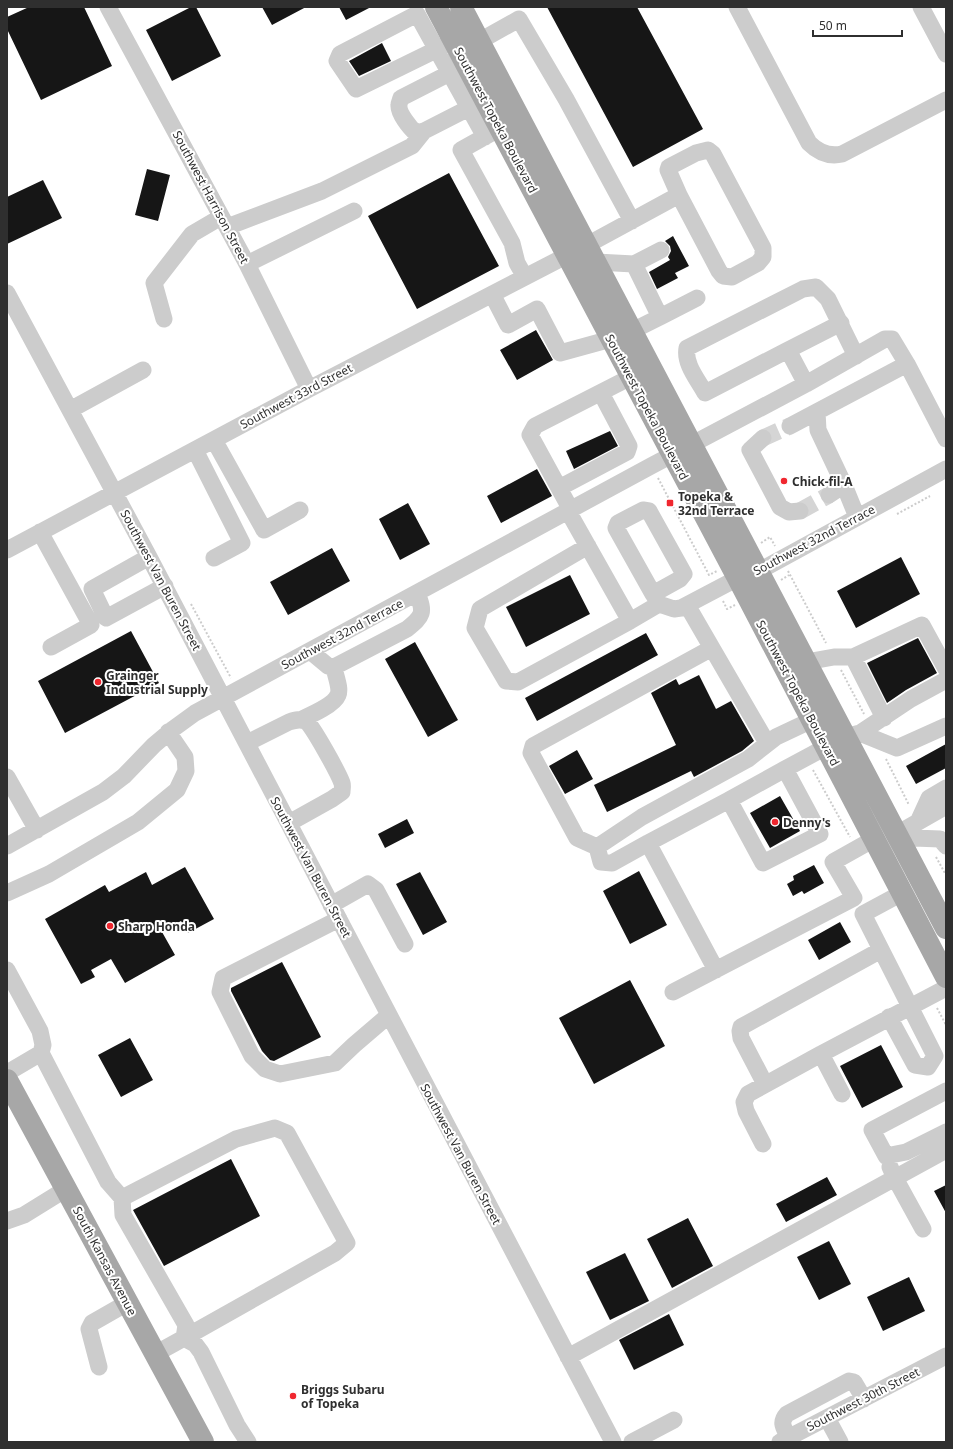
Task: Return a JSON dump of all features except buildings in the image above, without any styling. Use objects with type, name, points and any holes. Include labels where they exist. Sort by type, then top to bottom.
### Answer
[{"type":"main road","name":"Southwest Topeka Boulevard","points":[[461,7],[806,662],[860,734],[899,838],[943,917]]},
{"type":"main road","name":"Southwest Topeka Boulevard","points":[[422,9],[450,47],[492,132],[567,255],[812,720],[860,734]]},
{"type":"main road","name":"Southwest Topeka Boulevard","points":[[860,734],[875,841],[946,977]]},
{"type":"main road","points":[[875,841],[899,838]]},
{"type":"main road","name":"South Kansas Avenue","points":[[7,1080],[203,1442]]},
{"type":"street","name":"Southwest Harrison Street","points":[[108,7],[247,264],[309,389]]},
{"type":"street","points":[[737,7],[809,143],[822,153],[842,154],[946,100]]},
{"type":"street","points":[[921,7],[946,54]]},
{"type":"street","points":[[422,9],[340,54],[337,61],[356,89],[450,47],[480,42],[516,13],[566,99],[632,221]]},
{"type":"street","points":[[450,47],[450,73],[469,108],[492,132],[461,150],[512,242],[517,263],[525,277]]},
{"type":"street","points":[[450,73],[401,98],[399,105],[410,128],[416,133],[424,131],[469,108]]},
{"type":"street","points":[[164,319],[154,283],[192,234],[224,222],[322,191],[412,146],[424,131]]},
{"type":"street","points":[[708,150],[714,154],[763,248],[763,257],[758,264],[732,276],[723,276],[679,195],[668,170],[669,167],[696,153],[708,150]]},
{"type":"street","name":"Southwest 33rd Street","points":[[7,550],[309,389],[567,255],[591,254],[632,221],[679,195]]},
{"type":"street","points":[[247,264],[354,211]]},
{"type":"street","points":[[591,254],[634,264],[661,250]]},
{"type":"street","points":[[634,264],[660,317]]},
{"type":"street","points":[[841,323],[705,393],[688,363],[686,354],[687,348],[803,290],[816,287],[828,299],[841,323],[856,356]]},
{"type":"street","name":"Southwest Van Buren Street","points":[[7,292],[165,586],[613,1442]]},
{"type":"street","points":[[492,294],[508,325],[537,309],[560,352],[611,339]]},
{"type":"street","points":[[632,331],[696,298]]},
{"type":"street","name":"Southwest 32nd Terrace","points":[[7,846],[103,792],[124,776],[168,732],[195,713],[806,384],[885,338],[892,339],[908,364],[946,439]]},
{"type":"street","points":[[788,350],[806,384]]},
{"type":"street","points":[[790,426],[908,364]]},
{"type":"street","points":[[70,410],[143,370]]},
{"type":"street","points":[[630,621],[588,546],[530,435],[535,426],[631,377]]},
{"type":"street","points":[[559,488],[627,452],[629,446],[601,393]]},
{"type":"street","points":[[817,412],[818,430],[844,485],[857,517]]},
{"type":"street","points":[[763,438],[750,450],[780,507],[789,512],[800,511]]},
{"type":"street","points":[[214,440],[264,530],[300,510]]},
{"type":"street","points":[[195,450],[242,543],[214,558]]},
{"type":"street","points":[[616,458],[628,479]]},
{"type":"street","name":"Southwest 32nd Terrace","points":[[656,599],[674,609],[688,605],[738,578],[758,571],[946,469]]},
{"type":"street","points":[[829,495],[844,485]]},
{"type":"street","points":[[588,546],[480,609],[475,628],[506,681],[518,682],[630,621],[680,579],[684,574],[649,511],[643,510],[618,523],[616,528],[656,599]]},
{"type":"street","points":[[40,532],[91,625],[51,647]]},
{"type":"street","points":[[149,557],[92,588],[106,618],[165,586]]},
{"type":"street","points":[[310,651],[328,666],[334,668],[407,629],[422,615],[422,605],[417,593]]},
{"type":"street","points":[[688,605],[767,743]]},
{"type":"street","points":[[806,662],[834,657],[853,657],[922,625],[946,669]]},
{"type":"street","points":[[712,648],[533,746],[531,753],[577,838],[596,847],[601,862],[612,863],[785,769],[860,734],[911,699],[946,680]]},
{"type":"street","points":[[853,657],[860,734]]},
{"type":"street","points":[[302,720],[333,701],[338,695],[334,668]]},
{"type":"street","points":[[247,744],[289,722],[302,720],[312,729],[342,784],[342,792],[332,800],[288,823]]},
{"type":"street","points":[[596,847],[642,817],[748,759],[776,737],[812,720]]},
{"type":"street","points":[[860,734],[897,748],[946,726]]},
{"type":"street","points":[[7,893],[49,874],[138,822],[177,790],[186,771],[185,757],[168,732]]},
{"type":"street","points":[[729,800],[763,863],[820,834],[785,769]]},
{"type":"street","points":[[7,777],[36,830]]},
{"type":"street","points":[[918,822],[928,798],[946,788]]},
{"type":"street","points":[[899,838],[918,822],[946,806]]},
{"type":"street","points":[[899,838],[940,839],[946,846]]},
{"type":"street","points":[[875,841],[833,862],[863,914],[935,1056],[928,1067],[916,1065],[889,1017]]},
{"type":"street","points":[[648,843],[716,970]]},
{"type":"street","points":[[389,1015],[335,1063],[280,1074],[265,1069],[252,1056],[220,992],[223,978],[335,912],[368,884],[376,890],[405,944]]},
{"type":"street","points":[[863,914],[902,893]]},
{"type":"street","points":[[673,992],[854,898]]},
{"type":"street","points":[[765,1084],[740,1038],[741,1027],[881,950]]},
{"type":"street","points":[[7,970],[40,1031],[43,1046],[41,1053],[108,1182],[122,1198],[123,1215],[186,1325],[184,1338]]},
{"type":"street","points":[[763,1144],[746,1111],[744,1102],[748,1094],[889,1017],[946,988]]},
{"type":"street","points":[[7,1073],[41,1053]]},
{"type":"street","points":[[821,1054],[842,1094]]},
{"type":"street","points":[[923,1229],[895,1178],[886,1156],[872,1130],[946,1091]]},
{"type":"street","points":[[122,1198],[236,1139],[275,1128],[287,1133],[347,1243],[335,1253],[155,1354]]},
{"type":"street","points":[[886,1156],[906,1152],[946,1132]]},
{"type":"street","points":[[568,1356],[946,1150]]},
{"type":"street","points":[[7,1221],[24,1215],[66,1189]]},
{"type":"street","points":[[98,1367],[89,1329],[92,1323],[128,1303]]},
{"type":"street","points":[[184,1338],[195,1344],[201,1352],[237,1425],[248,1442]]},
{"type":"street","name":"Southwest 30th Street","points":[[784,1440],[946,1356]]},
{"type":"street","points":[[784,1440],[782,1418],[849,1381],[854,1382],[864,1399]]},
{"type":"street","points":[[827,1418],[840,1442]]},
{"type":"street","points":[[632,1442],[674,1420]]},
{"type":"path","points":[[191,604],[238,690]]},
{"type":"path","points":[[834,657],[860,734],[918,822]]},
{"type":"path","points":[[813,769],[851,838]]},
{"type":"path","points":[[927,838],[946,876]]},
{"type":"tunnel","points":[[763,438],[790,426]]},
{"type":"tunnel","points":[[800,511],[829,495]]},
{"type":"place","name":"Chick-fil-A","points":[[784,481]]},
{"type":"place","name":"Topeka & 32nd Terrace","points":[[670,503]]},
{"type":"place","name":"Grainger Industrial Supply","points":[[98,682]]},
{"type":"place","name":"Denny's","points":[[775,822]]},
{"type":"place","name":"Sharp Honda","points":[[110,926]]},
{"type":"place","name":"Briggs Subaru of Topeka","points":[[293,1396]]}]
